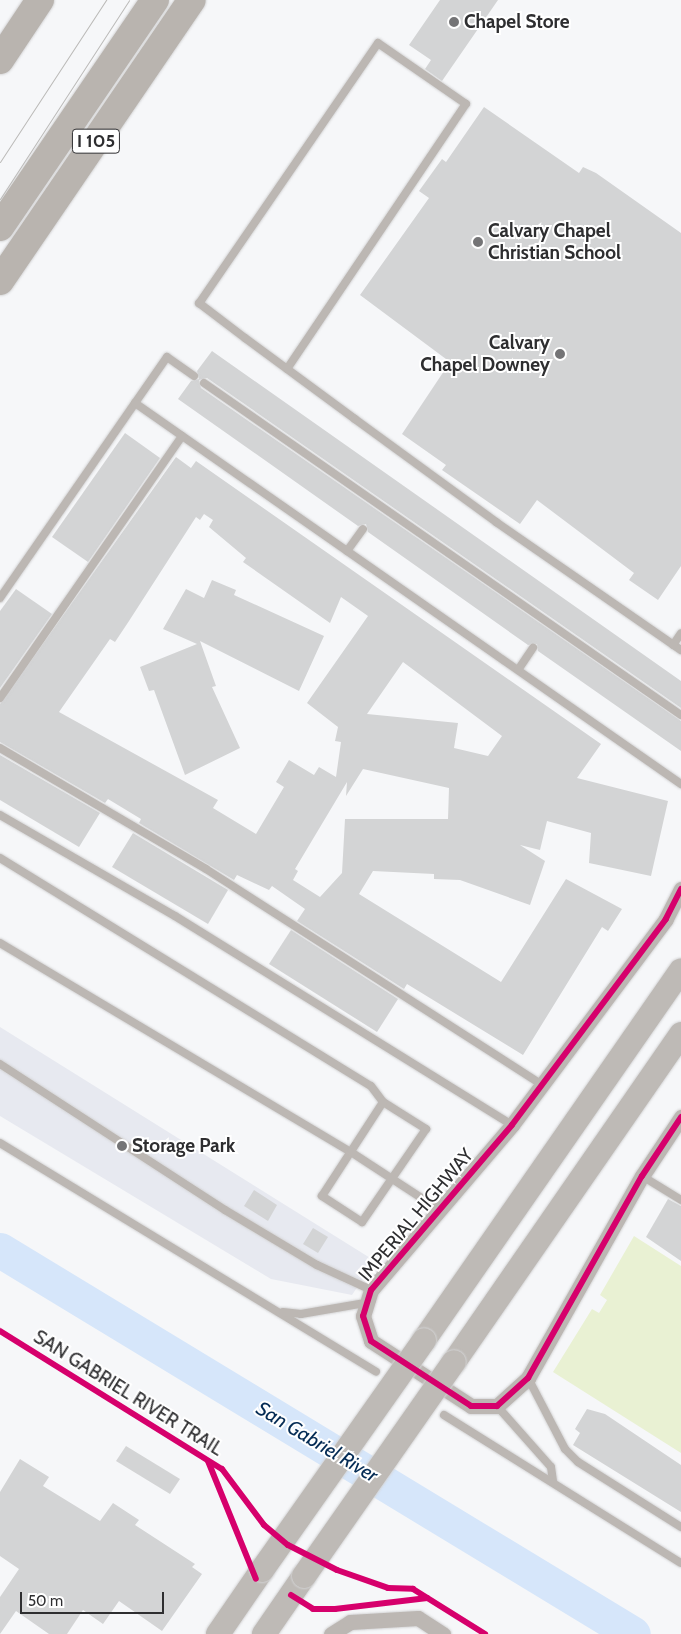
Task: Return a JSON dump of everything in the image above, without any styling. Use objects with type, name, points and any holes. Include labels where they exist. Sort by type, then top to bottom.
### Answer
[{"type":"highway","points":[[0,60],[40,0]]},
{"type":"highway","points":[[0,227],[155,0]]},
{"type":"highway","name":"I 105","points":[[0,281],[192,0]]},
{"type":"main road","points":[[218,1634],[681,970]]},
{"type":"main road","points":[[264,1634],[681,1034]]},
{"type":"street","name":"IMPERIAL HIGHWAY","points":[[497,1406],[471,1406],[382,1352],[371,1341],[363,1316],[368,1297],[512,1125],[666,919],[681,889]]},
{"type":"street","points":[[497,1406],[528,1378],[642,1176],[681,1117]]},
{"type":"street","points":[[330,1634],[350,1622],[418,1618],[444,1634]]},
{"type":"lane","points":[[287,369],[466,104],[378,44],[199,303],[287,369],[681,650]]},
{"type":"lane","points":[[0,598],[167,357],[194,376]]},
{"type":"lane","points":[[204,383],[681,715]]},
{"type":"lane","points":[[135,403],[681,784]]},
{"type":"lane","points":[[0,698],[182,436]]},
{"type":"lane","points":[[347,551],[363,529]]},
{"type":"lane","points":[[673,645],[681,633]]},
{"type":"lane","points":[[518,670],[533,648]]},
{"type":"lane","points":[[0,748],[206,869],[542,1084]]},
{"type":"lane","points":[[0,815],[175,916],[512,1125]]},
{"type":"lane","points":[[0,858],[371,1086],[383,1102],[426,1129],[362,1222],[322,1196],[383,1102]]},
{"type":"lane","points":[[0,943],[351,1152],[440,1210]]},
{"type":"lane","points":[[0,1064],[225,1210],[368,1297]]},
{"type":"lane","points":[[0,1143],[376,1372]]},
{"type":"lane","points":[[642,1176],[681,1200]]},
{"type":"lane","points":[[280,1312],[301,1314],[368,1297]]},
{"type":"lane","points":[[528,1378],[565,1449],[578,1462],[681,1527]]},
{"type":"lane","points":[[497,1406],[550,1467],[553,1482]]},
{"type":"lane","points":[[444,1415],[681,1563]]},
{"type":"shaded area","name":"Storage Park","points":[[0,1027],[375,1261],[352,1295],[271,1279],[0,1116]]},
{"type":"green space","points":[[634,1236],[681,1266],[681,1453],[553,1372],[592,1309],[599,1313],[607,1300],[600,1295]]},
{"type":"building","name":"Chapel Store","points":[[440,0],[498,0],[442,81],[425,69],[431,60],[409,45]]},
{"type":"building","name":"Calvary Chapel Downey","points":[[484,107],[579,173],[583,167],[596,173],[681,233],[681,566],[658,600],[629,580],[634,573],[537,500],[520,524],[442,470],[446,465],[402,434],[450,362],[360,295],[429,198],[419,191],[442,159],[446,162]]},
{"type":"building","points":[[212,351],[681,681],[681,708],[207,378],[199,380],[201,388],[681,721],[681,751],[538,651],[537,644],[528,645],[368,532],[366,524],[358,526],[178,399],[191,381],[199,379],[197,371]]},
{"type":"building","points":[[125,433],[160,458],[88,562],[52,537]]},
{"type":"building","points":[[176,457],[191,468],[196,461],[601,744],[577,778],[668,801],[651,876],[589,863],[591,833],[547,821],[540,850],[520,845],[545,861],[530,905],[460,880],[434,879],[434,874],[373,871],[359,894],[501,982],[566,879],[622,909],[608,931],[602,927],[523,1055],[407,984],[404,989],[297,921],[305,909],[272,886],[269,890],[237,875],[234,880],[139,823],[141,819],[108,799],[105,803],[0,742],[0,704]],"holes":[[[204,514],[213,520],[209,527],[246,558],[243,562],[330,623],[341,597],[368,616],[307,703],[338,727],[335,741],[341,742],[336,777],[319,767],[314,775],[289,760],[276,782],[284,787],[256,834],[213,808],[218,800],[59,712],[110,639],[115,642],[196,517],[200,520]],[[403,662],[502,736],[488,756],[454,748],[458,723],[367,714]],[[363,769],[449,788],[448,819],[345,819],[342,873],[320,897],[293,880],[298,871],[295,869],[347,782],[346,796]]]},
{"type":"building","points":[[212,580],[236,590],[234,595],[324,636],[299,691],[200,641],[216,686],[212,687],[240,748],[185,775],[154,690],[149,691],[140,667],[197,644],[163,629],[186,589],[204,598]]},
{"type":"building","points":[[16,589],[52,614],[0,688],[0,611]]},
{"type":"building","points":[[0,755],[100,813],[79,847],[0,800]]},
{"type":"building","points":[[133,833],[228,890],[208,924],[112,867]]},
{"type":"building","points":[[291,930],[398,999],[377,1032],[269,964]]},
{"type":"building","points":[[254,1190],[277,1205],[268,1221],[244,1206]]},
{"type":"building","points":[[668,1199],[681,1206],[681,1261],[646,1237]]},
{"type":"building","points":[[313,1228],[328,1237],[318,1253],[303,1244]]},
{"type":"building","points":[[587,1409],[605,1414],[681,1465],[681,1512],[573,1445],[580,1433],[575,1429]]},
{"type":"building","points":[[126,1446],[180,1479],[170,1494],[116,1461]]},
{"type":"building","points":[[20,1459],[49,1477],[43,1486],[100,1521],[113,1503],[139,1520],[135,1525],[195,1564],[192,1567],[202,1574],[162,1631],[119,1601],[103,1624],[83,1610],[67,1634],[49,1634],[16,1611],[0,1634],[0,1597],[19,1569],[0,1556],[0,1492]]},
{"type":"waterway","name":"San Gabriel River","points":[[0,1250],[633,1634]]},
{"type":"tram line","points":[[0,162],[106,0]]},
{"type":"tram line","points":[[0,199],[129,0]]},
{"type":"cycle path","points":[[681,889],[666,919],[512,1125],[371,1290],[363,1316],[371,1341],[471,1406],[497,1406],[528,1378],[642,1176],[681,1117]]},
{"type":"cycle path","name":"SAN GABRIEL RIVER TRAIL","points":[[0,1331],[222,1469],[264,1525],[288,1545],[337,1570],[388,1588],[413,1589],[485,1634]]},
{"type":"cycle path","name":"SAN GABRIEL RIVER TRAIL","points":[[208,1461],[256,1579]]},
{"type":"cycle path","points":[[291,1595],[313,1609],[335,1609],[427,1598]]},
{"type":"place","name":"Chapel Store","points":[[454,22]]},
{"type":"place","name":"Calvary Chapel Christian School","points":[[478,242]]},
{"type":"place","name":"Calvary Chapel Downey","points":[[560,354]]},
{"type":"place","name":"Storage Park","points":[[122,1146]]}]
